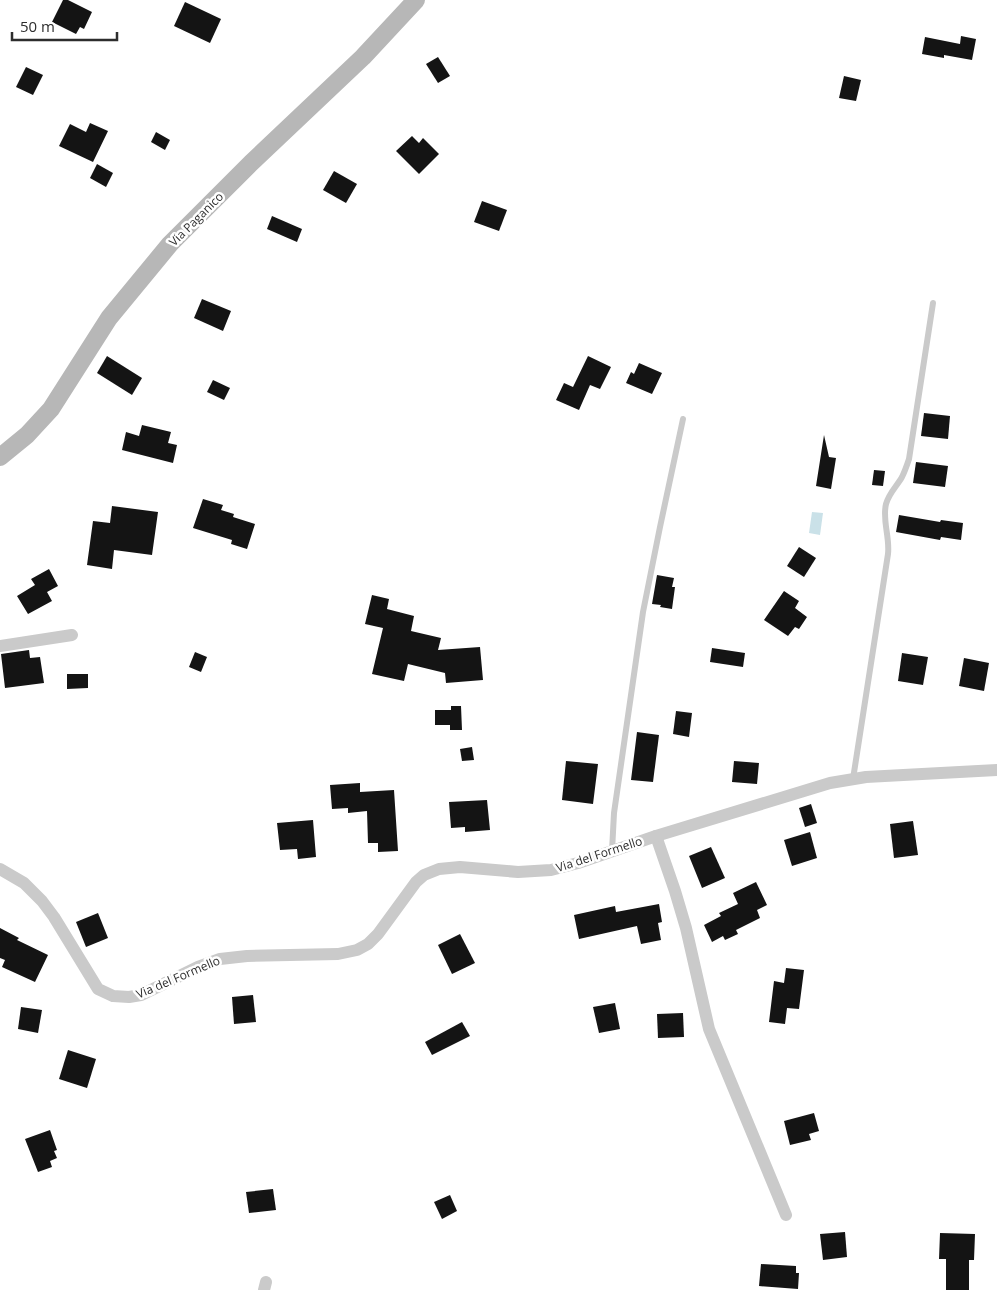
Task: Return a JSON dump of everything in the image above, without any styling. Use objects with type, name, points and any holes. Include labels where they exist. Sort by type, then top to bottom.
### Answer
[{"type":"street","name":"Via Paganico","points":[[0,458],[28,435],[46,415],[109,318],[170,244],[251,163],[375,46],[416,0]]},
{"type":"street","points":[[0,646],[72,635]]},
{"type":"street","name":"Via del Formello","points":[[0,869],[24,883],[42,901],[54,917],[98,989],[113,996],[129,997],[141,995],[198,967],[220,959],[256,956],[332,955],[357,950],[368,944],[378,934],[416,882],[424,875],[438,869],[460,867],[535,872],[567,866],[656,836],[810,789],[853,779],[997,770]]},
{"type":"street","points":[[656,836],[680,909],[709,1029],[786,1215]]},
{"type":"lane","points":[[853,779],[888,554],[886,504],[890,494],[905,472],[909,459],[932,303]]},
{"type":"lane","points":[[612,851],[614,813],[643,612],[683,419]]},
{"type":"water","points":[[812,512],[823,513],[820,535],[809,533]]},
{"type":"building","points":[[63,0],[68,0],[92,12],[84,29],[80,27],[76,34],[52,22]]},
{"type":"building","points":[[185,2],[221,19],[210,43],[174,26]]},
{"type":"building","points":[[961,36],[976,39],[972,60],[944,55],[944,58],[922,54],[925,37],[960,44]]},
{"type":"building","points":[[438,57],[450,76],[438,83],[426,64]]},
{"type":"building","points":[[26,67],[43,75],[33,95],[16,87]]},
{"type":"building","points":[[844,76],[861,80],[856,101],[839,98]]},
{"type":"building","points":[[90,123],[108,131],[93,162],[59,146],[70,124],[86,132]]},
{"type":"building","points":[[156,132],[170,140],[165,150],[151,142]]},
{"type":"building","points":[[412,136],[419,143],[423,138],[439,154],[419,174],[396,151]]},
{"type":"building","points":[[97,164],[113,173],[106,187],[90,178]]},
{"type":"building","points":[[334,171],[357,184],[346,203],[323,190]]},
{"type":"building","points":[[482,201],[507,210],[499,231],[474,222]]},
{"type":"building","points":[[272,216],[302,229],[297,242],[267,229]]},
{"type":"building","points":[[202,299],[231,311],[223,331],[194,318]]},
{"type":"building","points":[[107,356],[142,378],[132,395],[97,373]]},
{"type":"building","points":[[588,356],[611,367],[600,389],[590,385],[579,410],[556,400],[564,383],[573,387]]},
{"type":"building","points":[[639,363],[662,373],[652,394],[626,383],[631,372],[634,374]]},
{"type":"building","points":[[213,380],[230,388],[224,400],[207,392]]},
{"type":"building","points":[[924,413],[950,416],[948,439],[921,436]]},
{"type":"building","points":[[142,425],[171,432],[168,443],[177,445],[173,463],[122,450],[126,432],[139,436]]},
{"type":"building","points":[[824,435],[829,457],[836,458],[831,489],[816,486]]},
{"type":"building","points":[[916,462],[948,466],[945,487],[913,483]]},
{"type":"building","points":[[874,470],[885,471],[883,486],[872,485]]},
{"type":"building","points":[[203,499],[223,505],[221,510],[234,514],[233,517],[255,524],[247,549],[231,544],[232,540],[193,528]]},
{"type":"building","points":[[112,506],[158,512],[152,555],[114,550],[112,569],[87,565],[93,521],[110,523]]},
{"type":"building","points":[[899,515],[940,522],[941,520],[963,523],[961,540],[941,537],[940,540],[896,532]]},
{"type":"building","points":[[799,547],[816,558],[804,577],[787,566]]},
{"type":"building","points":[[49,569],[58,586],[47,592],[52,601],[28,614],[17,596],[35,585],[31,579]]},
{"type":"building","points":[[657,575],[674,578],[672,587],[675,587],[672,609],[652,604]]},
{"type":"building","points":[[784,591],[799,601],[795,608],[807,617],[799,629],[795,627],[788,636],[764,620]]},
{"type":"building","points":[[372,595],[389,599],[387,609],[414,616],[411,631],[441,638],[438,650],[480,647],[483,680],[446,683],[445,673],[408,664],[404,681],[372,674],[383,628],[365,624]]},
{"type":"building","points":[[712,648],[745,653],[743,667],[710,662]]},
{"type":"building","points":[[29,650],[30,658],[40,657],[44,683],[5,688],[1,654]]},
{"type":"building","points":[[195,652],[207,657],[201,672],[189,667]]},
{"type":"building","points":[[902,653],[928,657],[923,685],[898,681]]},
{"type":"building","points":[[964,658],[989,663],[984,691],[959,686]]},
{"type":"building","points":[[67,674],[88,674],[88,688],[67,689]]},
{"type":"building","points":[[451,706],[461,706],[462,730],[450,730],[450,725],[435,725],[435,710],[451,710]]},
{"type":"building","points":[[676,711],[692,713],[689,737],[673,734]]},
{"type":"building","points":[[637,732],[659,735],[653,782],[631,780]]},
{"type":"building","points":[[472,747],[474,760],[462,761],[460,749]]},
{"type":"building","points":[[566,761],[598,764],[593,804],[562,800]]},
{"type":"building","points":[[734,761],[759,763],[757,784],[732,782]]},
{"type":"building","points":[[360,783],[360,792],[394,790],[398,851],[378,852],[378,843],[368,843],[367,811],[348,813],[348,808],[332,809],[330,785]]},
{"type":"building","points":[[487,800],[490,830],[465,832],[465,827],[451,828],[449,802]]},
{"type":"building","points":[[811,804],[817,823],[805,827],[799,808]]},
{"type":"building","points":[[313,820],[316,857],[298,859],[297,849],[280,850],[277,823]]},
{"type":"building","points":[[913,821],[918,855],[894,858],[890,824]]},
{"type":"building","points":[[810,832],[817,858],[792,866],[784,840]]},
{"type":"building","points":[[711,847],[725,878],[702,888],[689,856]]},
{"type":"building","points":[[756,882],[767,905],[757,910],[760,918],[736,930],[738,934],[725,940],[723,936],[712,942],[704,925],[721,916],[719,913],[738,904],[733,893]]},
{"type":"building","points":[[659,904],[662,922],[658,923],[661,940],[641,944],[637,926],[579,939],[574,915],[615,906],[616,912]]},
{"type":"building","points":[[98,913],[108,938],[86,947],[76,922]]},
{"type":"building","points":[[0,928],[19,938],[17,940],[48,955],[35,982],[2,967],[5,960],[0,958]]},
{"type":"building","points":[[460,934],[475,963],[452,974],[438,945]]},
{"type":"building","points":[[786,968],[804,970],[799,1009],[787,1008],[785,1024],[769,1022],[774,981],[784,983]]},
{"type":"building","points":[[253,995],[256,1022],[234,1024],[232,997]]},
{"type":"building","points":[[615,1003],[620,1029],[599,1033],[593,1007]]},
{"type":"building","points":[[21,1007],[42,1010],[38,1033],[18,1029]]},
{"type":"building","points":[[683,1013],[684,1037],[658,1038],[657,1014]]},
{"type":"building","points":[[462,1022],[470,1036],[432,1055],[425,1042]]},
{"type":"building","points":[[68,1050],[96,1059],[87,1088],[59,1079]]},
{"type":"building","points":[[814,1113],[819,1131],[809,1134],[811,1140],[790,1145],[784,1121]]},
{"type":"building","points":[[50,1130],[57,1150],[54,1151],[57,1158],[50,1161],[52,1167],[38,1172],[25,1139]]},
{"type":"building","points":[[273,1189],[276,1210],[249,1213],[246,1192]]},
{"type":"building","points":[[450,1195],[457,1211],[442,1219],[434,1202]]},
{"type":"building","points":[[845,1232],[847,1257],[823,1260],[820,1234]]},
{"type":"building","points":[[940,1233],[975,1234],[974,1260],[969,1260],[969,1290],[946,1290],[946,1259],[939,1259]]},
{"type":"building","points":[[761,1264],[796,1266],[796,1273],[799,1273],[798,1289],[759,1286]]}]
